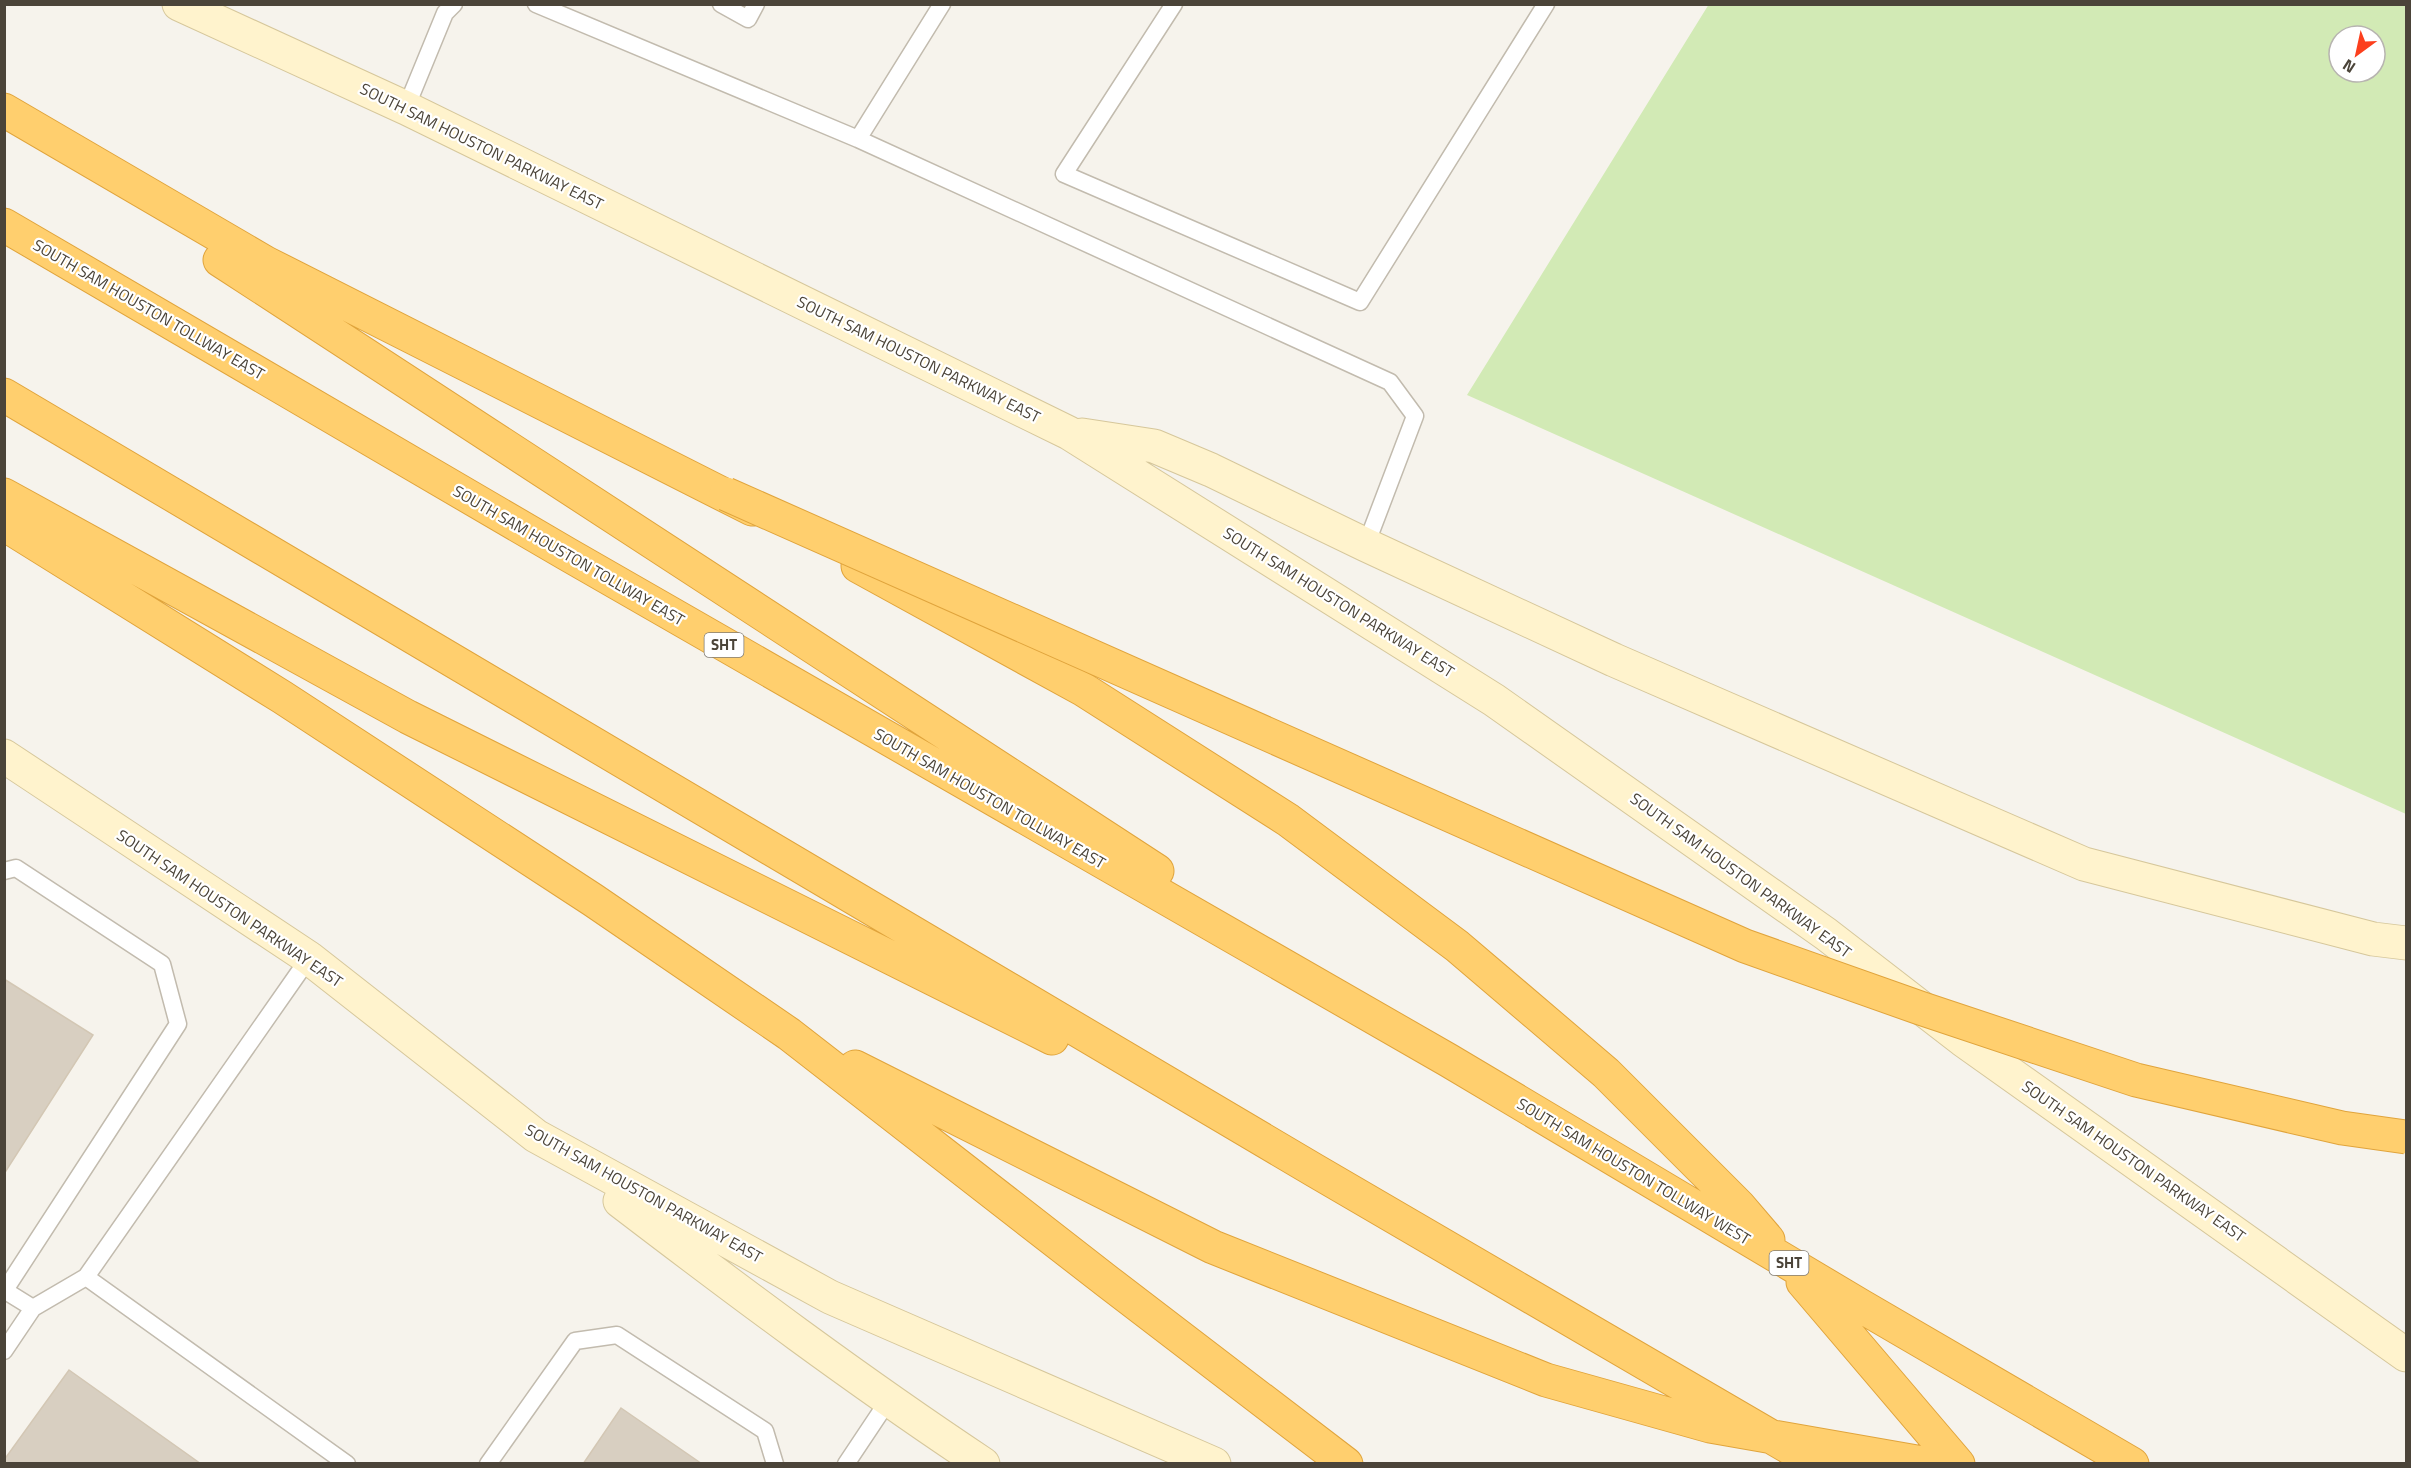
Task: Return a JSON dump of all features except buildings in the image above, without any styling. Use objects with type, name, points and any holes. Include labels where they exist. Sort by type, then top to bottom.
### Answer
[{"type":"highway","points":[[4,110],[266,263],[726,494],[1084,690],[1288,820],[1457,946],[1606,1073],[1739,1206],[1958,1464]]},
{"type":"highway","points":[[4,123],[208,252],[1448,1060]]},
{"type":"highway","name":"SOUTH SAM HOUSTON TOLLWAY EAST","points":[[4,225],[567,554],[1448,1060]]},
{"type":"highway","points":[[4,395],[1308,1166],[1818,1464]]},
{"type":"highway","points":[[726,494],[1744,946],[2136,1080],[2342,1128],[2406,1137]]},
{"type":"highway","points":[[4,495],[408,717],[1308,1166]]},
{"type":"highway","points":[[4,524],[282,697],[602,907],[789,1034],[1346,1464]]},
{"type":"highway","points":[[789,1034],[1213,1247],[1546,1380],[1710,1426],[1928,1464]]},
{"type":"highway","name":"SOUTH SAM HOUSTON TOLLWAY WEST","points":[[1448,1060],[2132,1464]]},
{"type":"main road","name":"SOUTH SAM HOUSTON PARKWAY EAST","points":[[179,4],[406,108],[1069,433],[1494,699],[1826,934],[1973,1047],[2406,1354]]},
{"type":"main road","points":[[1069,433],[1154,446],[1211,470],[1614,660],[2084,864],[2373,939],[2406,944]]},
{"type":"main road","name":"SOUTH SAM HOUSTON PARKWAY EAST","points":[[4,756],[309,958],[536,1136],[830,1298],[1214,1464]]},
{"type":"main road","points":[[536,1136],[736,1290],[888,1401],[983,1464]]},
{"type":"lane","points":[[406,108],[445,14],[454,4]]},
{"type":"lane","points":[[536,4],[858,140],[1390,382],[1415,416],[1366,545]]},
{"type":"lane","points":[[721,4],[748,19],[756,4]]},
{"type":"lane","points":[[858,140],[942,4]]},
{"type":"lane","points":[[1174,4],[1064,174],[1360,302],[1546,4]]},
{"type":"lane","points":[[4,871],[16,868],[162,964],[178,1024],[5,1290],[33,1308]]},
{"type":"lane","points":[[4,1351],[33,1308],[86,1277],[309,958]]},
{"type":"lane","points":[[86,1277],[347,1464]]},
{"type":"lane","points":[[488,1464],[575,1341],[617,1335],[765,1431],[774,1464]]},
{"type":"lane","points":[[846,1464],[888,1401]]},
{"type":"green space","points":[[1709,4],[2406,5],[2406,814],[1467,395]]}]
